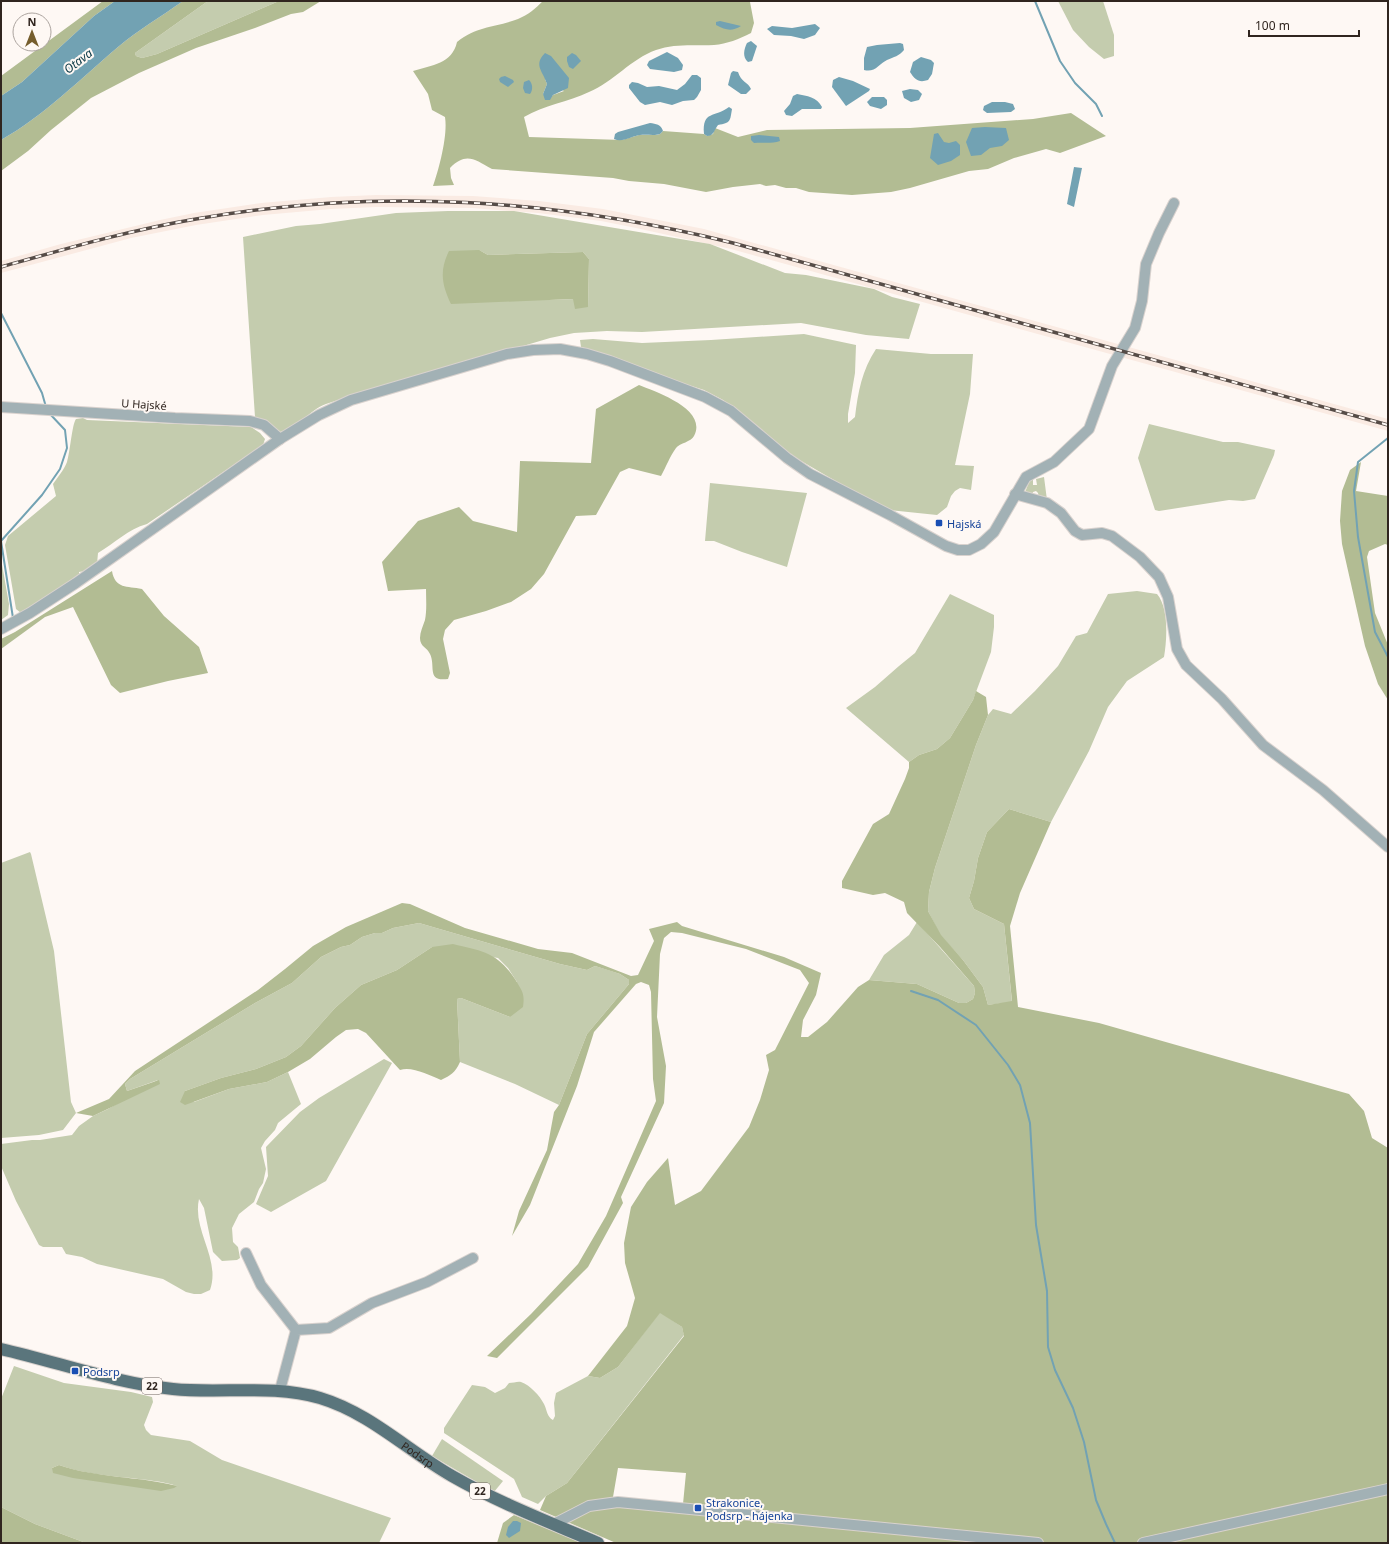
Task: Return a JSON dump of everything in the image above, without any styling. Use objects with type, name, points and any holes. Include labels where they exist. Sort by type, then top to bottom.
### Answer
[{"type":"main road","name":"Podsrp","points":[[1,1349],[156,1387],[190,1390],[280,1390],[320,1398],[368,1420],[452,1476],[502,1502],[554,1524]]},
{"type":"main road","name":"22","points":[[554,1524],[598,1543]]},
{"type":"street","points":[[1,629],[30,613],[76,583],[280,439],[319,415],[350,400],[507,354],[533,350],[560,350],[587,354],[610,361],[705,397],[731,411],[787,458],[810,474],[946,546],[958,550],[969,550],[981,544],[994,532],[1026,477],[1054,462],[1089,429],[1112,366],[1135,328],[1142,301],[1146,264],[1174,203]]},
{"type":"street","name":"U Hajské","points":[[1,407],[250,421],[264,425],[280,439]]},
{"type":"street","points":[[1015,494],[1047,503],[1061,513],[1075,531],[1082,535],[1102,533],[1112,536],[1140,557],[1159,577],[1168,597],[1177,649],[1186,664],[1222,699],[1263,745],[1323,790],[1388,847]]},
{"type":"street","points":[[246,1253],[261,1285],[296,1330]]},
{"type":"street","points":[[296,1330],[329,1328],[372,1303],[427,1282],[474,1258]]},
{"type":"street","points":[[280,1390],[296,1330]]},
{"type":"street","points":[[1143,1543],[1388,1489]]},
{"type":"street","points":[[554,1524],[590,1506],[618,1502],[1038,1543]]},
{"type":"shaded area","points":[[376,195],[473,196],[539,201],[603,209],[704,229],[1388,419],[1388,431],[731,249],[601,221],[538,213],[472,208],[376,207],[263,215],[196,225],[131,238],[1,273],[1,261],[61,244],[160,220],[194,213],[261,203]]},
{"type":"green space","points":[[103,1],[115,1],[94,16],[22,82],[1,96],[1,76],[34,52],[52,52],[52,38]]},
{"type":"green space","points":[[183,1],[208,1],[135,53],[136,56],[142,58],[157,54],[279,1],[321,1],[303,12],[291,14],[196,48],[139,73],[91,98],[51,130],[28,151],[1,171],[1,140],[32,120],[126,41]]},
{"type":"green space","points":[[208,1],[279,1],[157,54],[142,58],[136,56],[135,53]]},
{"type":"green space","points":[[543,1],[750,2],[754,23],[751,33],[728,42],[714,45],[670,46],[647,54],[598,88],[540,109],[524,117],[529,137],[622,140],[639,135],[657,135],[663,131],[704,134],[707,136],[713,134],[715,128],[738,137],[767,130],[910,128],[1033,119],[1071,113],[1106,136],[1060,153],[1046,149],[1014,158],[988,169],[969,171],[910,188],[891,192],[852,195],[809,192],[796,188],[786,188],[775,185],[766,186],[760,184],[706,192],[664,184],[613,178],[492,169],[480,162],[470,159],[461,160],[450,168],[451,178],[454,185],[433,186],[444,142],[446,124],[445,117],[432,110],[428,94],[413,71],[434,65],[446,59],[451,55],[457,42],[465,36],[473,32],[518,19],[535,9]],"holes":[[[545,79],[564,91],[553,95],[549,100],[543,94],[547,84]]]},
{"type":"green space","points":[[1058,1],[1103,1],[1114,35],[1114,56],[1104,59],[1089,47],[1073,30]]},
{"type":"green space","points":[[514,211],[710,244],[785,273],[806,275],[874,289],[892,297],[920,304],[909,339],[866,335],[801,323],[642,332],[607,331],[574,333],[550,338],[409,378],[326,404],[314,410],[292,427],[280,432],[267,422],[255,417],[243,237],[296,226],[396,213]],"holes":[[[479,250],[488,255],[583,252],[589,259],[588,307],[574,299],[549,300]]]},
{"type":"green space","points":[[479,250],[488,255],[583,252],[589,259],[588,307],[575,309],[573,299],[451,304],[445,291],[443,278],[444,265],[449,251]]},
{"type":"green space","points":[[804,334],[856,345],[855,373],[848,414],[848,423],[855,417],[861,382],[867,365],[876,349],[931,354],[973,354],[970,394],[955,465],[974,466],[971,490],[960,488],[955,491],[951,496],[947,507],[937,515],[889,510],[875,504],[796,458],[781,448],[723,400],[704,390],[647,372],[611,356],[581,347],[580,340],[593,339],[642,343]]},
{"type":"green space","points":[[639,385],[668,397],[687,410],[694,418],[696,426],[693,438],[676,448],[661,476],[629,468],[620,472],[596,515],[576,516],[544,574],[531,589],[511,602],[454,620],[445,630],[443,639],[450,673],[448,679],[441,679],[434,676],[430,654],[420,641],[420,634],[426,616],[426,589],[388,591],[382,562],[418,521],[459,507],[473,521],[517,532],[520,461],[591,463],[596,409]]},
{"type":"green space","points":[[83,418],[87,420],[251,427],[260,433],[265,439],[263,445],[147,524],[134,529],[98,553],[97,564],[85,571],[79,572],[79,577],[21,613],[16,609],[5,545],[8,536],[56,496],[53,484],[67,462],[72,432],[76,419]]},
{"type":"green space","points":[[1149,424],[1223,442],[1238,442],[1275,450],[1255,499],[1243,501],[1229,500],[1159,511],[1155,510],[1138,458]]},
{"type":"green space","points":[[1361,462],[1356,491],[1388,496],[1388,545],[1385,544],[1369,551],[1367,557],[1375,613],[1388,645],[1388,700],[1378,684],[1365,646],[1342,544],[1340,521],[1342,491],[1350,470]]},
{"type":"green space","points":[[1044,477],[1047,500],[1039,498],[1036,491],[1033,492],[1032,495],[1024,495],[1029,482],[1033,479],[1033,485],[1037,485],[1036,479]]},
{"type":"green space","points":[[710,483],[807,493],[787,567],[714,541],[705,541]]},
{"type":"green space","points":[[1,559],[9,604],[8,615],[1,620]]},
{"type":"green space","points":[[112,571],[116,581],[122,586],[142,589],[164,616],[199,647],[208,673],[120,693],[111,685],[73,607],[45,617],[1,649],[1,639],[15,632]]},
{"type":"green space","points":[[1137,591],[1157,594],[1164,607],[1166,642],[1164,657],[1127,681],[1108,707],[1089,751],[1051,822],[1009,809],[987,832],[978,858],[969,898],[974,909],[1004,924],[1012,1002],[988,1005],[983,987],[963,960],[940,935],[928,911],[929,892],[935,868],[976,745],[988,715],[993,709],[1011,714],[1035,691],[1058,666],[1076,636],[1087,633],[1108,594]]},
{"type":"green space","points":[[950,594],[994,615],[991,652],[973,700],[950,738],[937,749],[919,755],[909,762],[846,708],[875,687],[915,653]]},
{"type":"green space","points":[[976,691],[986,697],[988,715],[976,745],[935,868],[929,892],[928,911],[941,935],[963,960],[983,987],[988,1005],[1012,1001],[1004,924],[974,909],[969,898],[978,858],[987,832],[1009,809],[1051,822],[1020,893],[1010,926],[1018,1007],[1099,1023],[1349,1094],[1364,1111],[1372,1138],[1388,1148],[1388,1543],[616,1543],[540,1510],[546,1496],[567,1483],[684,1336],[682,1327],[660,1313],[618,1367],[600,1378],[588,1376],[627,1326],[635,1298],[625,1263],[624,1243],[631,1207],[647,1182],[668,1158],[675,1205],[701,1191],[749,1127],[760,1100],[769,1070],[766,1055],[775,1050],[809,983],[800,970],[746,949],[682,933],[671,932],[664,938],[660,954],[657,1017],[666,1066],[664,1103],[621,1197],[623,1203],[588,1267],[497,1358],[487,1356],[531,1314],[578,1264],[606,1216],[656,1101],[653,1079],[651,992],[649,985],[641,982],[636,984],[594,1032],[577,1086],[530,1205],[512,1236],[519,1211],[547,1150],[554,1112],[559,1105],[587,1034],[629,984],[629,980],[620,974],[595,966],[587,970],[560,964],[419,923],[393,928],[382,933],[375,933],[362,937],[350,945],[341,947],[321,957],[292,983],[255,1003],[130,1079],[125,1084],[127,1091],[159,1080],[160,1084],[93,1116],[76,1113],[109,1099],[135,1071],[258,990],[313,946],[346,927],[402,903],[410,904],[465,928],[538,949],[572,953],[631,976],[638,975],[654,941],[649,929],[677,922],[682,926],[784,957],[821,973],[816,995],[803,1020],[801,1037],[808,1037],[827,1022],[858,987],[869,980],[917,984],[959,1003],[966,1003],[973,999],[975,993],[974,986],[940,947],[907,913],[904,902],[885,893],[873,895],[842,888],[842,881],[873,824],[889,814],[905,779],[909,768],[909,762],[919,755],[937,749],[950,738],[973,700]],"holes":[[[618,1468],[686,1473],[683,1504],[613,1497]]]},
{"type":"green space","points":[[30,852],[54,951],[71,1102],[76,1113],[63,1130],[39,1135],[1,1138],[1,863]]},
{"type":"green space","points":[[917,922],[974,986],[975,993],[973,999],[966,1003],[959,1003],[917,984],[869,980],[884,955],[909,935]]},
{"type":"green space","points":[[419,923],[560,964],[587,970],[595,966],[620,974],[629,980],[629,984],[587,1034],[559,1105],[515,1084],[460,1062],[457,999],[461,998],[510,1017],[517,982],[508,968],[498,958],[432,947],[397,970],[361,985],[335,1008],[301,1046],[286,1057],[256,1069],[221,1078],[185,1091],[194,1102],[229,1089],[267,1082],[288,1072],[301,1104],[278,1123],[275,1130],[261,1148],[266,1169],[263,1183],[254,1202],[239,1214],[232,1228],[233,1242],[238,1247],[240,1258],[237,1260],[222,1261],[213,1252],[204,1208],[199,1199],[199,1222],[212,1267],[210,1290],[201,1294],[186,1292],[163,1279],[97,1264],[82,1257],[66,1254],[62,1247],[43,1247],[39,1245],[16,1201],[1,1166],[1,1144],[72,1135],[79,1126],[93,1116],[158,1080],[127,1091],[125,1084],[130,1079],[255,1003],[292,983],[321,957],[341,947],[350,945],[362,937],[375,933],[382,933],[393,928]]},
{"type":"green space","points":[[453,944],[481,951],[502,963],[521,989],[524,1002],[523,1007],[510,1017],[461,998],[457,999],[460,1062],[454,1071],[447,1077],[441,1080],[415,1070],[400,1070],[366,1033],[358,1029],[346,1030],[310,1059],[267,1082],[229,1089],[185,1105],[180,1102],[185,1091],[221,1078],[256,1069],[286,1057],[301,1046],[335,1008],[361,985],[397,970],[432,947]]},
{"type":"green space","points":[[384,1059],[392,1063],[326,1181],[271,1212],[256,1204],[268,1176],[266,1147],[300,1112],[319,1098]]},
{"type":"green space","points":[[660,1312],[682,1327],[684,1335],[567,1483],[546,1496],[538,1504],[522,1497],[514,1479],[444,1433],[444,1428],[472,1385],[485,1387],[495,1393],[505,1388],[509,1383],[521,1382],[537,1394],[544,1404],[548,1415],[553,1420],[555,1416],[554,1403],[556,1393],[588,1376],[600,1378],[618,1367]]},
{"type":"green space","points":[[14,1366],[64,1383],[131,1392],[152,1397],[153,1402],[144,1425],[146,1430],[151,1435],[190,1441],[222,1460],[391,1518],[379,1543],[86,1543],[35,1524],[1,1507],[1,1399]],"holes":[[[59,1465],[94,1474],[154,1481],[177,1486],[52,1468]]]},
{"type":"green space","points":[[442,1439],[503,1481],[494,1492],[432,1456]]},
{"type":"green space","points":[[59,1465],[102,1475],[147,1480],[177,1486],[161,1491],[73,1478],[53,1473],[52,1468]]},
{"type":"green space","points":[[1,1507],[35,1524],[86,1543],[1,1543]]},
{"type":"green space","points":[[514,1515],[582,1543],[497,1543],[503,1523]]},
{"type":"water","name":"Otava","points":[[115,1],[183,1],[126,41],[32,120],[1,140],[1,96],[22,82],[94,16]]},
{"type":"water","points":[[720,21],[741,26],[731,30],[726,29],[716,25],[716,22]]},
{"type":"water","points":[[815,24],[820,28],[815,35],[804,39],[791,36],[774,35],[767,29],[772,26],[792,28]]},
{"type":"water","points":[[751,41],[757,46],[752,61],[748,62],[744,55],[744,50],[747,43]]},
{"type":"water","points":[[900,43],[903,44],[904,50],[900,54],[887,60],[874,69],[868,71],[864,70],[864,58],[867,47]]},
{"type":"water","points":[[667,52],[678,58],[683,65],[682,70],[674,72],[650,69],[647,65],[649,61]]},
{"type":"water","points":[[545,53],[551,56],[569,78],[568,88],[553,95],[550,100],[545,100],[543,94],[547,84],[539,65],[541,57]]},
{"type":"water","points":[[572,53],[581,61],[573,69],[569,67],[567,61],[567,57]]},
{"type":"water","points":[[921,57],[931,60],[934,63],[932,74],[928,80],[920,81],[910,72],[913,62]]},
{"type":"water","points":[[733,71],[738,72],[741,78],[750,87],[751,89],[746,94],[741,94],[728,85],[731,73]]},
{"type":"water","points":[[692,75],[697,75],[701,78],[701,90],[697,97],[694,100],[683,101],[672,105],[660,102],[645,105],[640,102],[629,88],[629,85],[632,82],[647,87],[659,86],[677,90],[685,84]]},
{"type":"water","points":[[505,76],[514,82],[508,87],[500,82],[499,79]]},
{"type":"water","points":[[839,77],[853,81],[870,89],[846,106],[832,87],[833,80]]},
{"type":"water","points":[[529,80],[532,87],[530,94],[525,93],[523,88],[524,82]]},
{"type":"water","points":[[910,89],[918,90],[922,94],[919,100],[911,102],[904,98],[902,91]]},
{"type":"water","points":[[797,94],[815,99],[822,107],[821,109],[802,109],[792,116],[786,115],[784,111],[790,104],[793,96]]},
{"type":"water","points":[[872,97],[884,97],[887,100],[887,105],[881,109],[870,106],[867,102]]},
{"type":"water","points":[[992,102],[1005,102],[1013,104],[1015,109],[1011,112],[987,113],[983,110],[984,106]]},
{"type":"water","points":[[729,107],[732,109],[729,121],[718,125],[711,135],[707,136],[704,134],[704,126],[707,118]]},
{"type":"water","points":[[650,123],[660,126],[663,131],[658,135],[640,135],[624,140],[614,139],[615,134],[618,132]]},
{"type":"water","points":[[972,128],[1006,128],[1009,140],[1002,146],[990,148],[981,155],[971,156],[966,142]]},
{"type":"water","points":[[938,133],[944,142],[949,143],[956,141],[960,145],[960,155],[951,161],[938,165],[930,158],[934,134]]},
{"type":"water","points":[[759,135],[779,137],[780,141],[770,143],[754,143],[751,140],[751,136]]},
{"type":"water","points":[[1074,167],[1082,168],[1074,207],[1067,204]]},
{"type":"water","points":[[513,1521],[521,1523],[520,1531],[509,1538],[506,1535],[508,1527]]},
{"type":"waterway","points":[[1035,1],[1060,61],[1075,83],[1096,104],[1102,116]]},
{"type":"waterway","points":[[1,313],[42,393],[46,407]]},
{"type":"waterway","points":[[13,618],[1,541],[42,495],[60,469],[67,448],[65,430],[50,414]]},
{"type":"waterway","points":[[1388,438],[1358,462],[1354,491],[1358,537],[1375,632],[1388,657]]},
{"type":"waterway","points":[[911,991],[938,1000],[976,1025],[1008,1065],[1020,1085],[1030,1123],[1036,1225],[1047,1291],[1048,1347],[1055,1370],[1073,1408],[1084,1442],[1096,1500],[1115,1543]]},
{"type":"railway","points":[[1,267],[98,240],[171,223],[264,209],[332,203],[399,201],[466,202],[533,208],[600,216],[666,228],[733,243],[1388,425]]},
{"type":"place","name":"Hajská","points":[[939,523]]},
{"type":"place","name":"Podsrp","points":[[75,1371]]},
{"type":"place","name":"Strakonice, Podsrp - hájenka","points":[[698,1508]]}]
